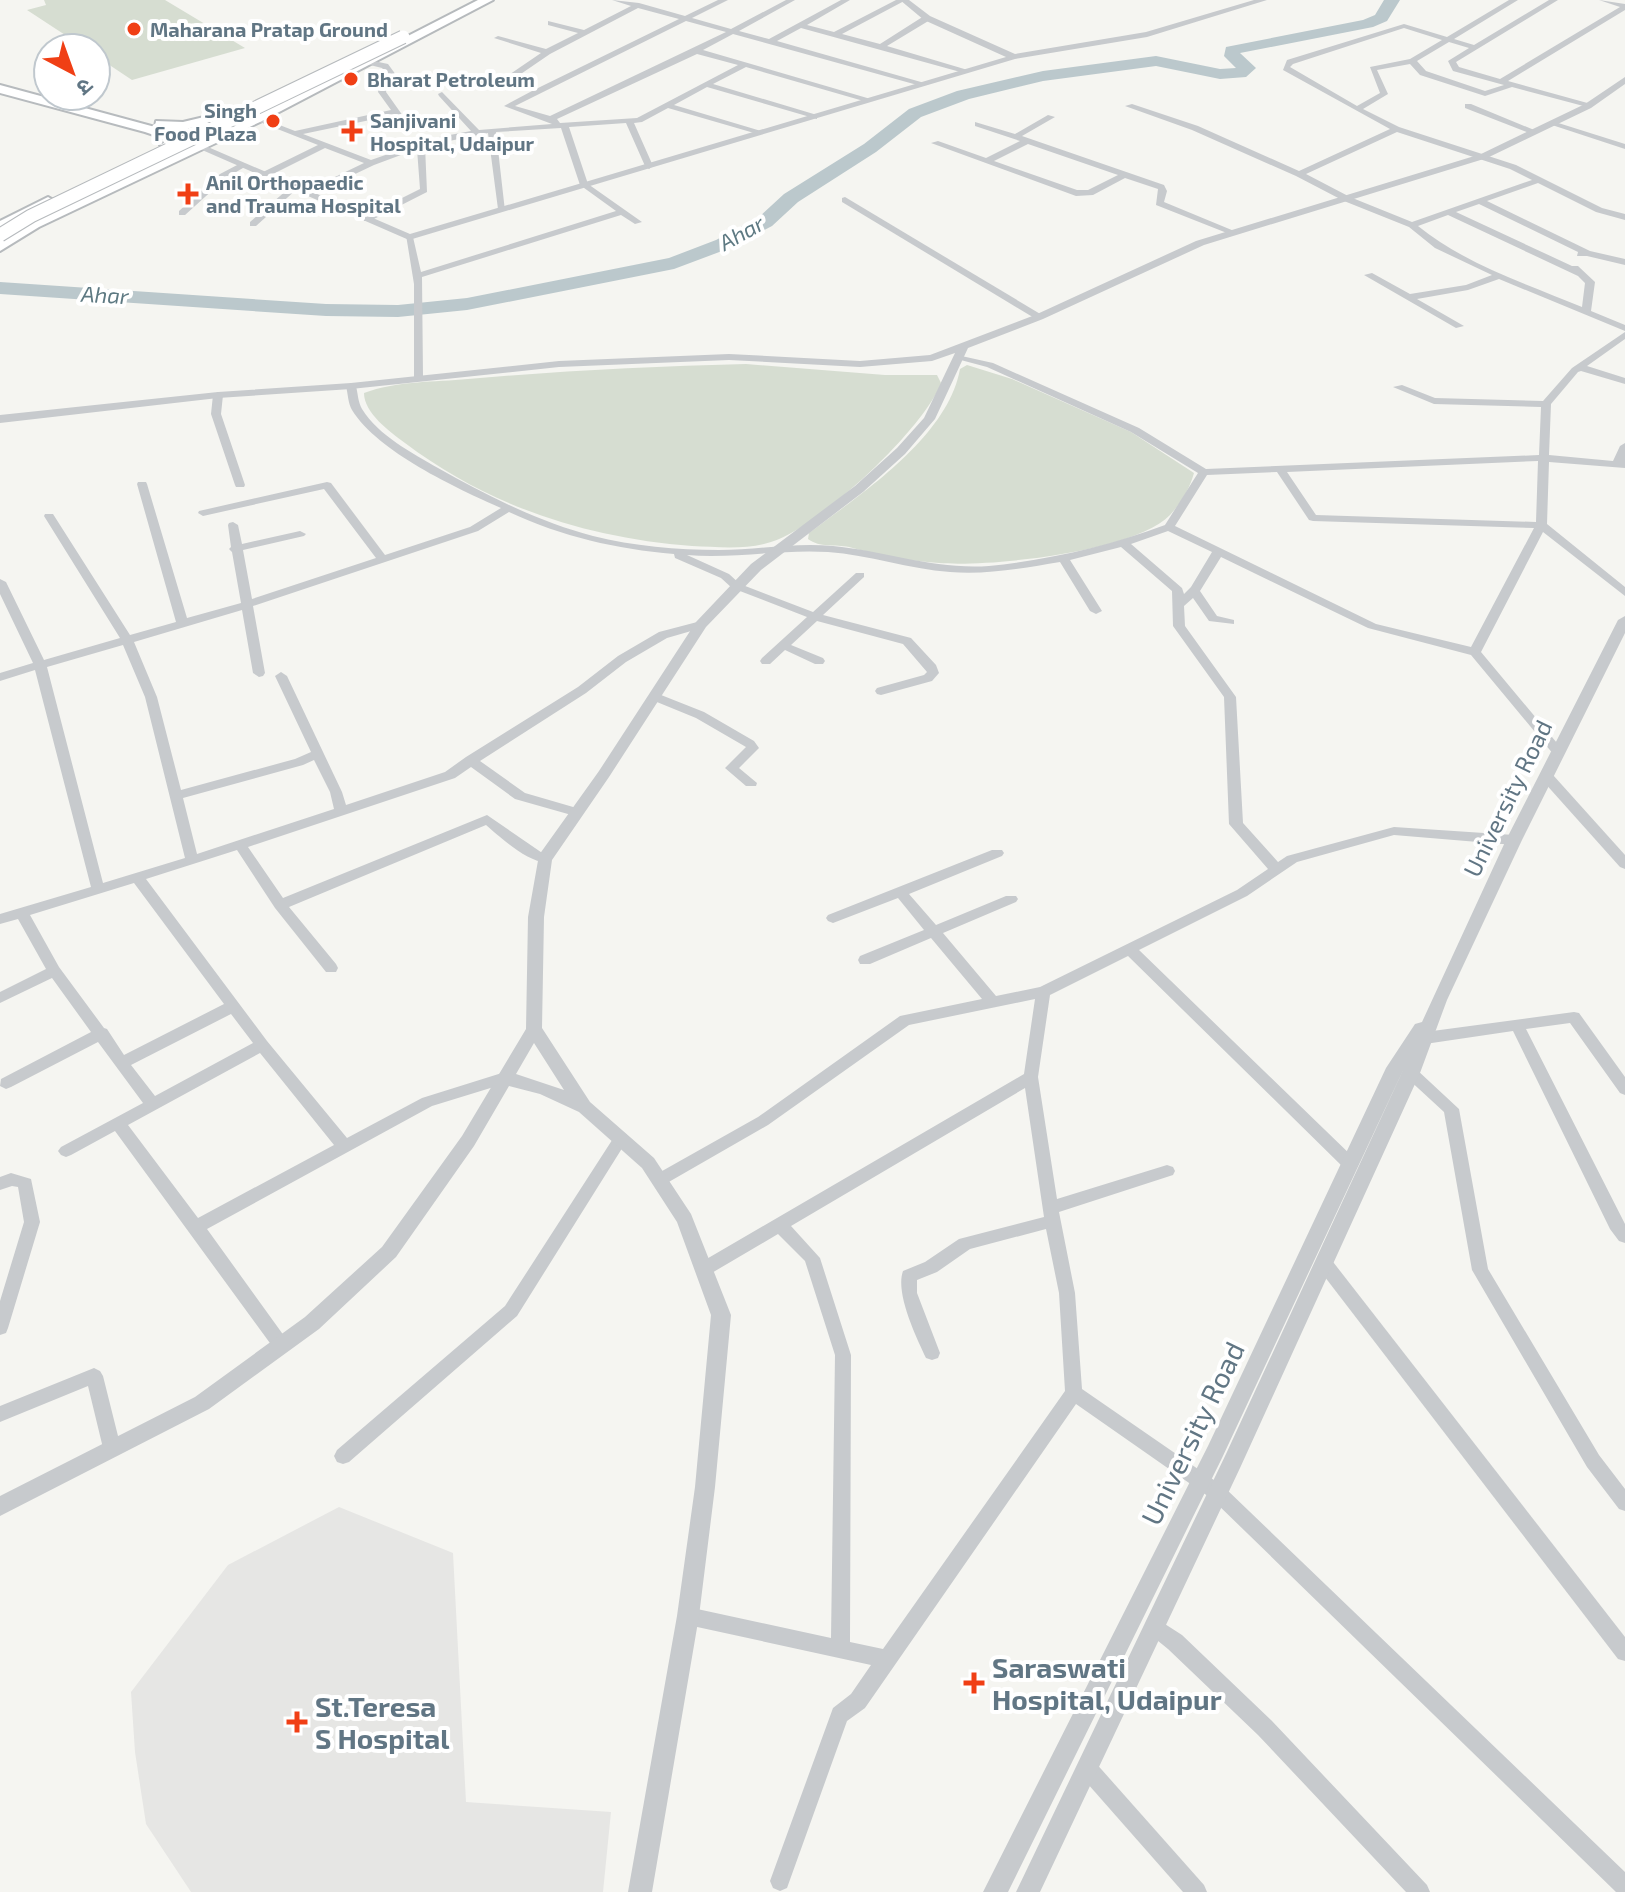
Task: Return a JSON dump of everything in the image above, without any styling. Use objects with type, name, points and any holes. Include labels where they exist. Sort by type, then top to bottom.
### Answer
[{"type":"main road","points":[[0,226],[221,117],[472,0]]},
{"type":"main road","points":[[0,247],[34,224],[256,119],[487,0]]},
{"type":"main road","points":[[403,37],[418,25]]},
{"type":"main road","points":[[0,235],[31,216],[403,37],[433,27]]},
{"type":"main road","points":[[0,86],[155,127],[220,135]]},
{"type":"main road","points":[[0,86],[32,93]]},
{"type":"main road","points":[[104,112],[155,127],[198,146]]},
{"type":"main road","points":[[155,127],[183,126],[221,117]]},
{"type":"main road","points":[[147,154],[159,144],[160,137],[155,127]]},
{"type":"street","points":[[616,0],[924,84]]},
{"type":"street","points":[[540,91],[506,81],[547,52],[650,0]]},
{"type":"street","points":[[724,0],[508,106],[558,123],[791,0]]},
{"type":"street","points":[[770,42],[846,0]]},
{"type":"street","points":[[835,34],[903,0],[927,18],[1014,57]]},
{"type":"street","points":[[198,146],[311,192],[409,237],[1014,57],[1147,34],[1263,0]]},
{"type":"street","points":[[1357,109],[1384,94],[1373,69],[1412,61],[1514,0]]},
{"type":"street","points":[[1554,0],[1452,61],[1456,69],[1588,106]]},
{"type":"street","points":[[1603,0],[1625,6]]},
{"type":"street","points":[[1501,82],[1625,6]]},
{"type":"street","points":[[882,46],[927,18]]},
{"type":"street","points":[[551,23],[585,33]]},
{"type":"street","points":[[800,25],[967,71]]},
{"type":"street","points":[[1474,47],[1404,26],[1290,62],[1286,68],[1396,129],[1484,156],[1599,210],[1625,217]]},
{"type":"street","points":[[498,38],[547,52]]},
{"type":"street","points":[[696,51],[870,100]]},
{"type":"street","points":[[1412,61],[1423,73],[1485,94],[1511,85]]},
{"type":"street","points":[[298,134],[398,115],[382,92],[384,82],[392,75],[385,66],[369,62]]},
{"type":"street","points":[[311,192],[421,143],[476,132],[558,123],[639,120],[745,64]]},
{"type":"street","points":[[0,419],[218,395],[351,386],[559,364],[729,357],[888,364],[962,352],[1200,243],[1484,156],[1588,106],[1625,80]]},
{"type":"street","points":[[707,85],[814,117]]},
{"type":"street","points":[[442,94],[476,132]]},
{"type":"street","points":[[669,106],[758,133]]},
{"type":"street","points":[[1129,106],[1195,128],[1299,174],[1347,199],[1412,225],[1438,246],[1625,328]]},
{"type":"street","points":[[1468,106],[1535,132]]},
{"type":"street","points":[[1015,137],[1051,117]]},
{"type":"street","points":[[256,119],[371,163]]},
{"type":"street","points":[[629,121],[649,166]]},
{"type":"street","points":[[558,123],[584,185],[638,222]]},
{"type":"street","points":[[1555,123],[1625,147]]},
{"type":"street","points":[[978,124],[1161,187],[1163,191],[1159,203],[1163,206],[1235,233]]},
{"type":"street","points":[[1299,174],[1396,129]]},
{"type":"street","points":[[492,130],[502,209]]},
{"type":"street","points":[[987,161],[1027,141]]},
{"type":"street","points":[[367,219],[424,190],[421,143]]},
{"type":"street","points":[[935,143],[1084,194],[1124,175]]},
{"type":"street","points":[[266,174],[325,145]]},
{"type":"street","points":[[182,213],[223,176],[244,165]]},
{"type":"street","points":[[1412,225],[1539,180]]},
{"type":"street","points":[[253,224],[295,186]]},
{"type":"street","points":[[845,200],[1039,317]]},
{"type":"street","points":[[1480,201],[1587,253],[1625,262]]},
{"type":"street","points":[[417,280],[621,212]]},
{"type":"street","points":[[1449,212],[1581,274]]},
{"type":"street","points":[[409,237],[417,280],[418,377]]},
{"type":"street","points":[[1586,312],[1590,282],[1574,266],[1572,256],[1587,253]]},
{"type":"street","points":[[1369,275],[1459,326]]},
{"type":"street","points":[[1410,297],[1468,287],[1500,275]]},
{"type":"street","points":[[1475,652],[1541,525],[1546,404],[1579,367],[1625,335]]},
{"type":"street","points":[[962,352],[1135,430],[1204,472],[1544,458],[1621,463],[1625,446]]},
{"type":"street","points":[[0,1506],[202,1403],[312,1323],[389,1252],[468,1141],[534,1029],[536,917],[544,859],[656,697],[701,625],[756,567],[786,548],[901,451],[929,419],[962,352]]},
{"type":"street","points":[[1579,367],[1625,381]]},
{"type":"street","points":[[351,386],[357,411],[386,439],[416,460],[507,509],[576,535],[659,550],[713,554],[786,548],[832,549],[894,562],[984,569],[1063,558],[1124,544],[1169,527],[1204,472]]},
{"type":"street","points":[[1398,387],[1434,401],[1546,404]]},
{"type":"street","points":[[218,395],[216,414],[240,485]]},
{"type":"street","points":[[1281,470],[1313,518],[1541,525],[1625,593]]},
{"type":"street","points":[[142,484],[182,623]]},
{"type":"street","points":[[203,513],[327,485],[383,559]]},
{"type":"street","points":[[0,677],[245,605],[474,529],[507,509]]},
{"type":"street","points":[[49,516],[127,640],[151,697],[192,860]]},
{"type":"street","points":[[233,525],[259,673]]},
{"type":"street","points":[[1169,527],[1372,626],[1475,652],[1558,752]]},
{"type":"street","points":[[235,549],[300,534]]},
{"type":"street","points":[[1124,544],[1178,590],[1179,626],[1230,697],[1236,824],[1277,870]]},
{"type":"street","points":[[659,550],[702,564],[725,576],[736,586],[816,617],[907,641],[933,673],[928,678],[881,691]]},
{"type":"street","points":[[1179,605],[1194,591],[1218,552]]},
{"type":"street","points":[[1063,558],[1096,611]]},
{"type":"street","points":[[766,661],[860,575]]},
{"type":"street","points":[[0,582],[40,665],[98,888]]},
{"type":"street","points":[[1194,591],[1213,619],[1230,622]]},
{"type":"street","name":"University Road","points":[[995,1892],[1324,1263],[1411,1073],[1439,1000],[1514,840],[1548,778],[1558,752],[1625,620]]},
{"type":"street","points":[[0,919],[450,775],[582,690],[622,659],[663,635],[701,625]]},
{"type":"street","points":[[782,645],[819,661]]},
{"type":"street","points":[[281,676],[336,792],[341,811]]},
{"type":"street","points":[[656,697],[700,715],[750,744],[753,748],[731,768],[751,783]]},
{"type":"street","points":[[178,795],[299,762],[316,754]]},
{"type":"street","points":[[470,760],[520,796],[575,812]]},
{"type":"street","points":[[1548,778],[1625,864]]},
{"type":"street","points":[[280,905],[487,819],[518,844],[544,859]]},
{"type":"street","points":[[661,1179],[763,1121],[905,1020],[1043,992],[1242,893],[1292,859],[1394,831],[1514,840]]},
{"type":"street","points":[[239,844],[280,905],[331,968]]},
{"type":"street","points":[[833,918],[997,853]]},
{"type":"street","points":[[137,877],[262,1045],[344,1146]]},
{"type":"street","points":[[900,892],[993,1002]]},
{"type":"street","points":[[865,960],[1011,899]]},
{"type":"street","points":[[21,912],[54,971],[152,1104]]},
{"type":"street","points":[[1129,949],[1350,1164]]},
{"type":"street","points":[[0,998],[54,971]]},
{"type":"street","points":[[780,1881],[840,1715],[858,1701],[1074,1393],[1067,1293],[1031,1077],[1043,992]]},
{"type":"street","name":"University Road","points":[[1028,1892],[1154,1626],[1210,1486],[1350,1164],[1395,1068],[1439,1000]]},
{"type":"street","points":[[124,1062],[233,1006]]},
{"type":"street","points":[[1425,1038],[1574,1017],[1625,1089]]},
{"type":"street","points":[[1517,1025],[1616,1224],[1625,1236]]},
{"type":"street","points":[[534,1029],[585,1107]]},
{"type":"street","points":[[6,1083],[102,1033]]},
{"type":"street","points":[[66,1151],[262,1045]]},
{"type":"street","points":[[1411,1073],[1451,1109],[1480,1270],[1593,1461],[1625,1503]]},
{"type":"street","points":[[704,1269],[1031,1077]]},
{"type":"street","points":[[196,1227],[427,1102],[505,1078],[544,1088],[585,1107],[661,1179],[685,1219],[721,1315],[705,1487],[688,1616],[640,1892]]},
{"type":"street","points":[[117,1122],[281,1345]]},
{"type":"street","points":[[343,1456],[511,1311],[621,1138]]},
{"type":"street","points":[[932,1353],[909,1293],[909,1276],[931,1267],[965,1244],[1167,1171]]},
{"type":"street","points":[[0,1184],[11,1179],[25,1183],[32,1222],[0,1328]]},
{"type":"street","points":[[780,1225],[812,1258],[843,1355],[840,1647]]},
{"type":"street","points":[[1324,1263],[1625,1652]]},
{"type":"street","points":[[0,1414],[94,1376],[112,1448]]},
{"type":"street","points":[[1074,1393],[1210,1486],[1625,1886]]},
{"type":"street","points":[[688,1616],[887,1659]]},
{"type":"street","points":[[1154,1626],[1175,1642],[1265,1728],[1420,1892]]},
{"type":"street","points":[[1087,1768],[1197,1892]]},
{"type":"shaded area","name":"Maharana Pratap Ground","points":[[44,0],[165,0],[245,48],[132,80],[112,67],[112,32],[61,32],[27,10],[46,5]]},
{"type":"shaded area","points":[[746,364],[885,375],[937,375],[941,383],[914,425],[841,498],[815,518],[771,542],[732,547],[692,546],[615,536],[541,516],[505,502],[437,465],[399,439],[373,415],[364,393],[389,386],[429,382],[607,369]]},
{"type":"shaded area","points":[[967,365],[1012,379],[1131,432],[1194,473],[1185,495],[1170,515],[1152,528],[1126,539],[1095,548],[1025,559],[962,564],[927,562],[823,545],[808,539],[809,533],[876,482],[921,440],[939,418],[952,394],[960,369]]},
{"type":"shaded area","name":"St.Teresa S Hospital","points":[[339,1507],[453,1553],[466,1802],[611,1812],[603,1892],[191,1892],[146,1824],[135,1752],[131,1692],[228,1565]]},
{"type":"waterway","name":"Ahar","points":[[0,288],[326,310],[398,311],[467,304],[674,263],[723,244],[765,222],[791,198],[870,148],[915,113],[963,95],[1043,76],[1156,61],[1220,74],[1240,73],[1248,68],[1232,56],[1232,50],[1367,24],[1381,18],[1392,0]]},
{"type":"place","name":"Maharana Pratap Ground","points":[[134,29]]},
{"type":"place","name":"Bharat Petroleum","points":[[351,79]]},
{"type":"place","name":"Singh Food Plaza","points":[[273,121]]},
{"type":"place","name":"Sanjivani Hospital, Udaipur","points":[[352,131]]},
{"type":"place","name":"Anil Orthopaedic and Trauma Hospital","points":[[188,194]]},
{"type":"place","name":"Saraswati Hospital, Udaipur","points":[[974,1683]]},
{"type":"place","name":"St.Teresa S Hospital","points":[[297,1722]]}]
